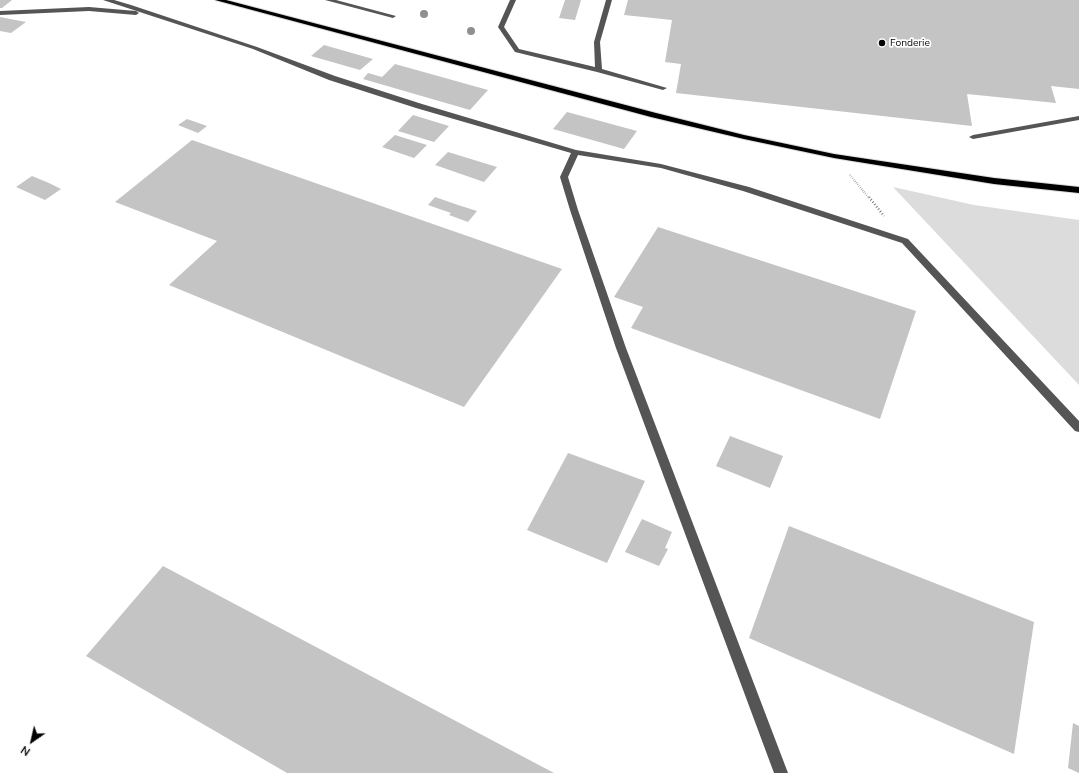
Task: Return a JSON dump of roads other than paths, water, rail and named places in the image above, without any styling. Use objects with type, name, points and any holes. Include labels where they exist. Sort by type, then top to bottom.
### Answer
[{"type":"main road","points":[[218,0],[654,115],[744,137],[834,156],[994,181],[1079,190]]},
{"type":"street","points":[[106,0],[255,48],[332,78],[419,106],[575,152],[662,166],[746,188],[905,241],[1079,428]]},
{"type":"street","points":[[328,0],[393,16]]},
{"type":"street","points":[[513,0],[501,27],[517,51],[599,70],[663,88]]},
{"type":"street","points":[[599,70],[597,42],[610,0]]},
{"type":"street","points":[[0,13],[111,10],[168,19]]},
{"type":"street","points":[[973,137],[1079,118]]},
{"type":"street","points":[[575,152],[564,177],[574,210],[621,348],[781,773]]},
{"type":"place","name":"Fonderie","points":[[882,43]]}]
